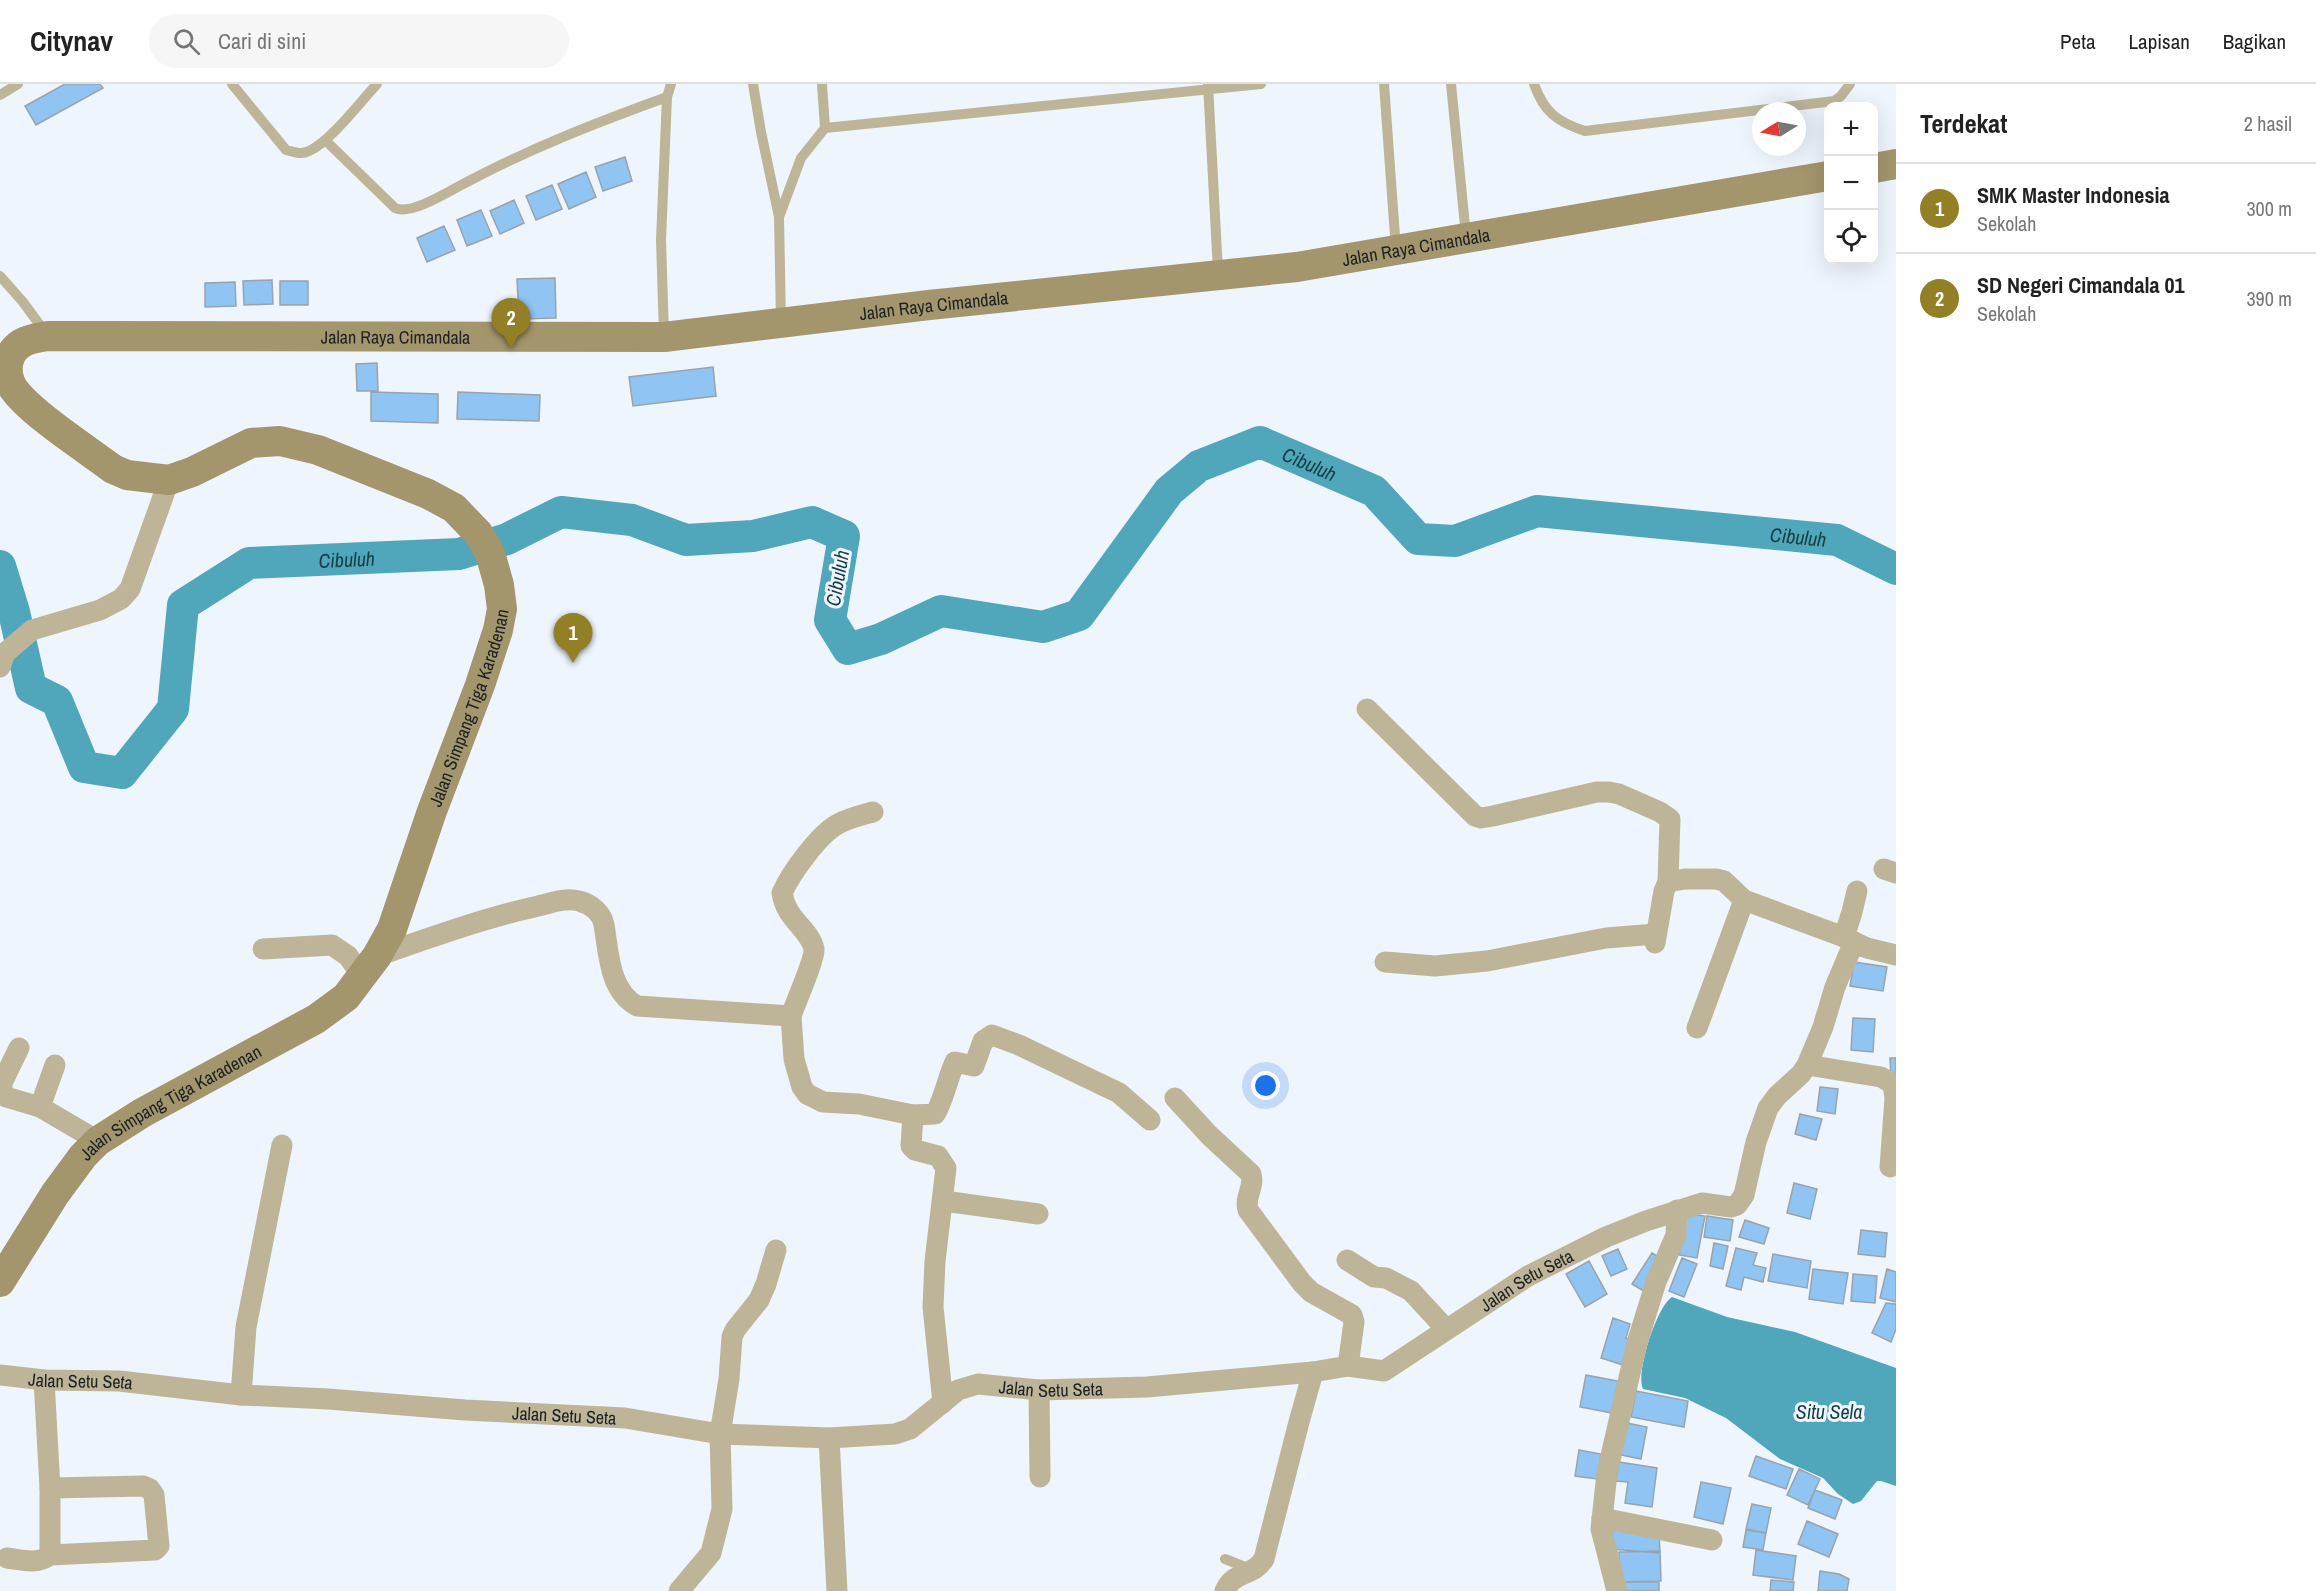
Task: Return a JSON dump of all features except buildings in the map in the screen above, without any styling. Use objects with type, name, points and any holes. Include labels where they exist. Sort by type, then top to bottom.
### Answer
[{"type":"street","points":[[1878,167],[1896,164]]},
{"type":"street","name":"Jalan Raya Cimandala","points":[[17,356],[664,337],[929,304],[1297,267],[1824,177]]},
{"type":"street","name":"Jalan Simpang Tiga Karadenan","points":[[0,1282],[55,1194],[83,1156],[98,1141],[142,1113],[316,1019],[346,997],[370,966],[392,929],[498,630],[501,609],[498,585],[484,543],[454,508],[428,494],[318,450],[280,441],[251,443],[192,472],[169,480],[127,475],[113,469],[18,394],[17,356]]},
{"type":"street","points":[[3,660],[32,630],[100,610],[121,599],[130,589],[169,480]]},
{"type":"street","points":[[1367,709],[1475,816],[1481,818],[1493,816],[1597,792],[1619,794],[1667,815],[1671,823],[1668,882],[1664,891],[1655,939],[1606,938],[1476,962],[1435,966],[1384,962]]},
{"type":"street","points":[[873,812],[847,820],[829,830],[807,855],[783,893],[785,906],[793,920],[808,937],[814,953],[791,1016],[794,1059],[802,1088],[807,1094],[823,1102],[867,1106],[913,1115],[935,1114],[940,1107],[946,1083],[955,1062],[974,1066],[983,1041],[992,1035],[1019,1045],[1119,1093],[1150,1120]]},
{"type":"street","points":[[1668,882],[1716,879],[1730,886],[1744,900],[1849,939],[1867,948],[1896,955]]},
{"type":"street","name":"Jalan Setu Seta","points":[[0,1375],[44,1380],[119,1380],[241,1395],[625,1418],[720,1434],[829,1438],[895,1434],[909,1429],[958,1390],[978,1384],[1039,1390],[1185,1385],[1313,1372],[1348,1366],[1384,1371],[1528,1276],[1606,1237],[1702,1203],[1731,1207],[1737,1205],[1744,1195],[1756,1142],[1768,1108],[1777,1095],[1801,1074],[1823,1027],[1849,939],[1857,891]]},
{"type":"street","points":[[263,949],[332,945],[348,956],[370,966],[491,917],[562,901],[578,900],[593,906],[603,920],[614,982],[627,1000],[637,1006],[791,1016]]},
{"type":"street","points":[[1698,1028],[1744,900]]},
{"type":"street","points":[[19,1048],[2,1083],[2,1094],[40,1107],[98,1141]]},
{"type":"street","points":[[40,1107],[55,1065]]},
{"type":"street","points":[[1807,1065],[1832,1071],[1881,1077],[1893,1084],[1895,1098],[1890,1167]]},
{"type":"street","points":[[1175,1098],[1209,1135],[1251,1174],[1253,1181],[1246,1204],[1248,1210],[1302,1283],[1311,1292],[1352,1315],[1354,1322],[1348,1366]]},
{"type":"street","points":[[913,1115],[911,1146],[915,1150],[938,1156],[946,1168],[944,1201],[935,1261],[933,1307],[943,1403]]},
{"type":"street","points":[[241,1395],[246,1327],[282,1145]]},
{"type":"street","points":[[944,1201],[1038,1214]]},
{"type":"street","points":[[1617,1591],[1601,1529],[1610,1455],[1637,1343],[1676,1235],[1677,1210]]},
{"type":"street","points":[[679,1591],[711,1553],[722,1509],[720,1434],[729,1379],[732,1337],[759,1300],[776,1250]]},
{"type":"street","points":[[1347,1260],[1374,1277],[1386,1278],[1411,1291],[1446,1329]]},
{"type":"street","points":[[1225,1591],[1229,1582],[1237,1576],[1253,1571],[1264,1559],[1313,1372]]},
{"type":"street","points":[[44,1380],[50,1488],[50,1555]]},
{"type":"street","points":[[1039,1390],[1040,1477]]},
{"type":"street","points":[[829,1438],[837,1591]]},
{"type":"street","points":[[7,1558],[31,1562],[42,1560],[50,1555],[155,1550],[159,1546],[154,1495],[150,1489],[143,1486],[50,1488]]},
{"type":"street","points":[[1602,1518],[1712,1539]]},
{"type":"lane","points":[[0,95],[18,84]]},
{"type":"lane","points":[[232,84],[286,150],[298,154],[309,152],[325,140],[377,84]]},
{"type":"lane","points":[[664,337],[662,240],[667,97],[671,84]]},
{"type":"lane","points":[[753,84],[778,217],[781,322]]},
{"type":"lane","points":[[778,217],[801,158],[825,128],[822,84]]},
{"type":"lane","points":[[825,128],[1148,89],[1261,84]]},
{"type":"lane","points":[[1384,84],[1396,250]]},
{"type":"lane","points":[[1451,84],[1466,238]]},
{"type":"lane","points":[[1534,84],[1539,97],[1551,114],[1563,124],[1585,131],[1834,101],[1850,84]]},
{"type":"lane","points":[[1208,87],[1218,275]]},
{"type":"lane","points":[[325,140],[395,208],[408,210],[515,157],[600,121],[667,97]]},
{"type":"lane","points":[[0,276],[23,302],[17,356]]},
{"type":"lane","points":[[1225,1559],[1253,1571]]},
{"type":"water","name":"Situ Sela","points":[[1672,1297],[1727,1317],[1795,1332],[1896,1368],[1896,1486],[1877,1481],[1861,1501],[1853,1504],[1838,1494],[1823,1478],[1780,1459],[1726,1418],[1685,1398],[1643,1389],[1642,1369],[1649,1340],[1660,1313]]},
{"type":"waterway","name":"Cibuluh","points":[[0,566],[14,612],[31,688],[57,701],[84,767],[122,773],[173,709],[183,605],[249,563],[459,554],[507,539],[561,512],[632,520],[686,540],[753,536],[812,522],[844,536],[830,620],[848,649],[881,639],[941,611],[1043,627],[1079,615],[1169,491],[1199,466],[1260,442],[1374,491],[1418,539],[1455,541],[1537,511],[1837,540],[1896,569]]},
{"type":"place","name":"SD Negeri Cimandala 01","points":[[511,348]]},
{"type":"place","name":"SMK Master Indonesia","points":[[573,663]]}]
